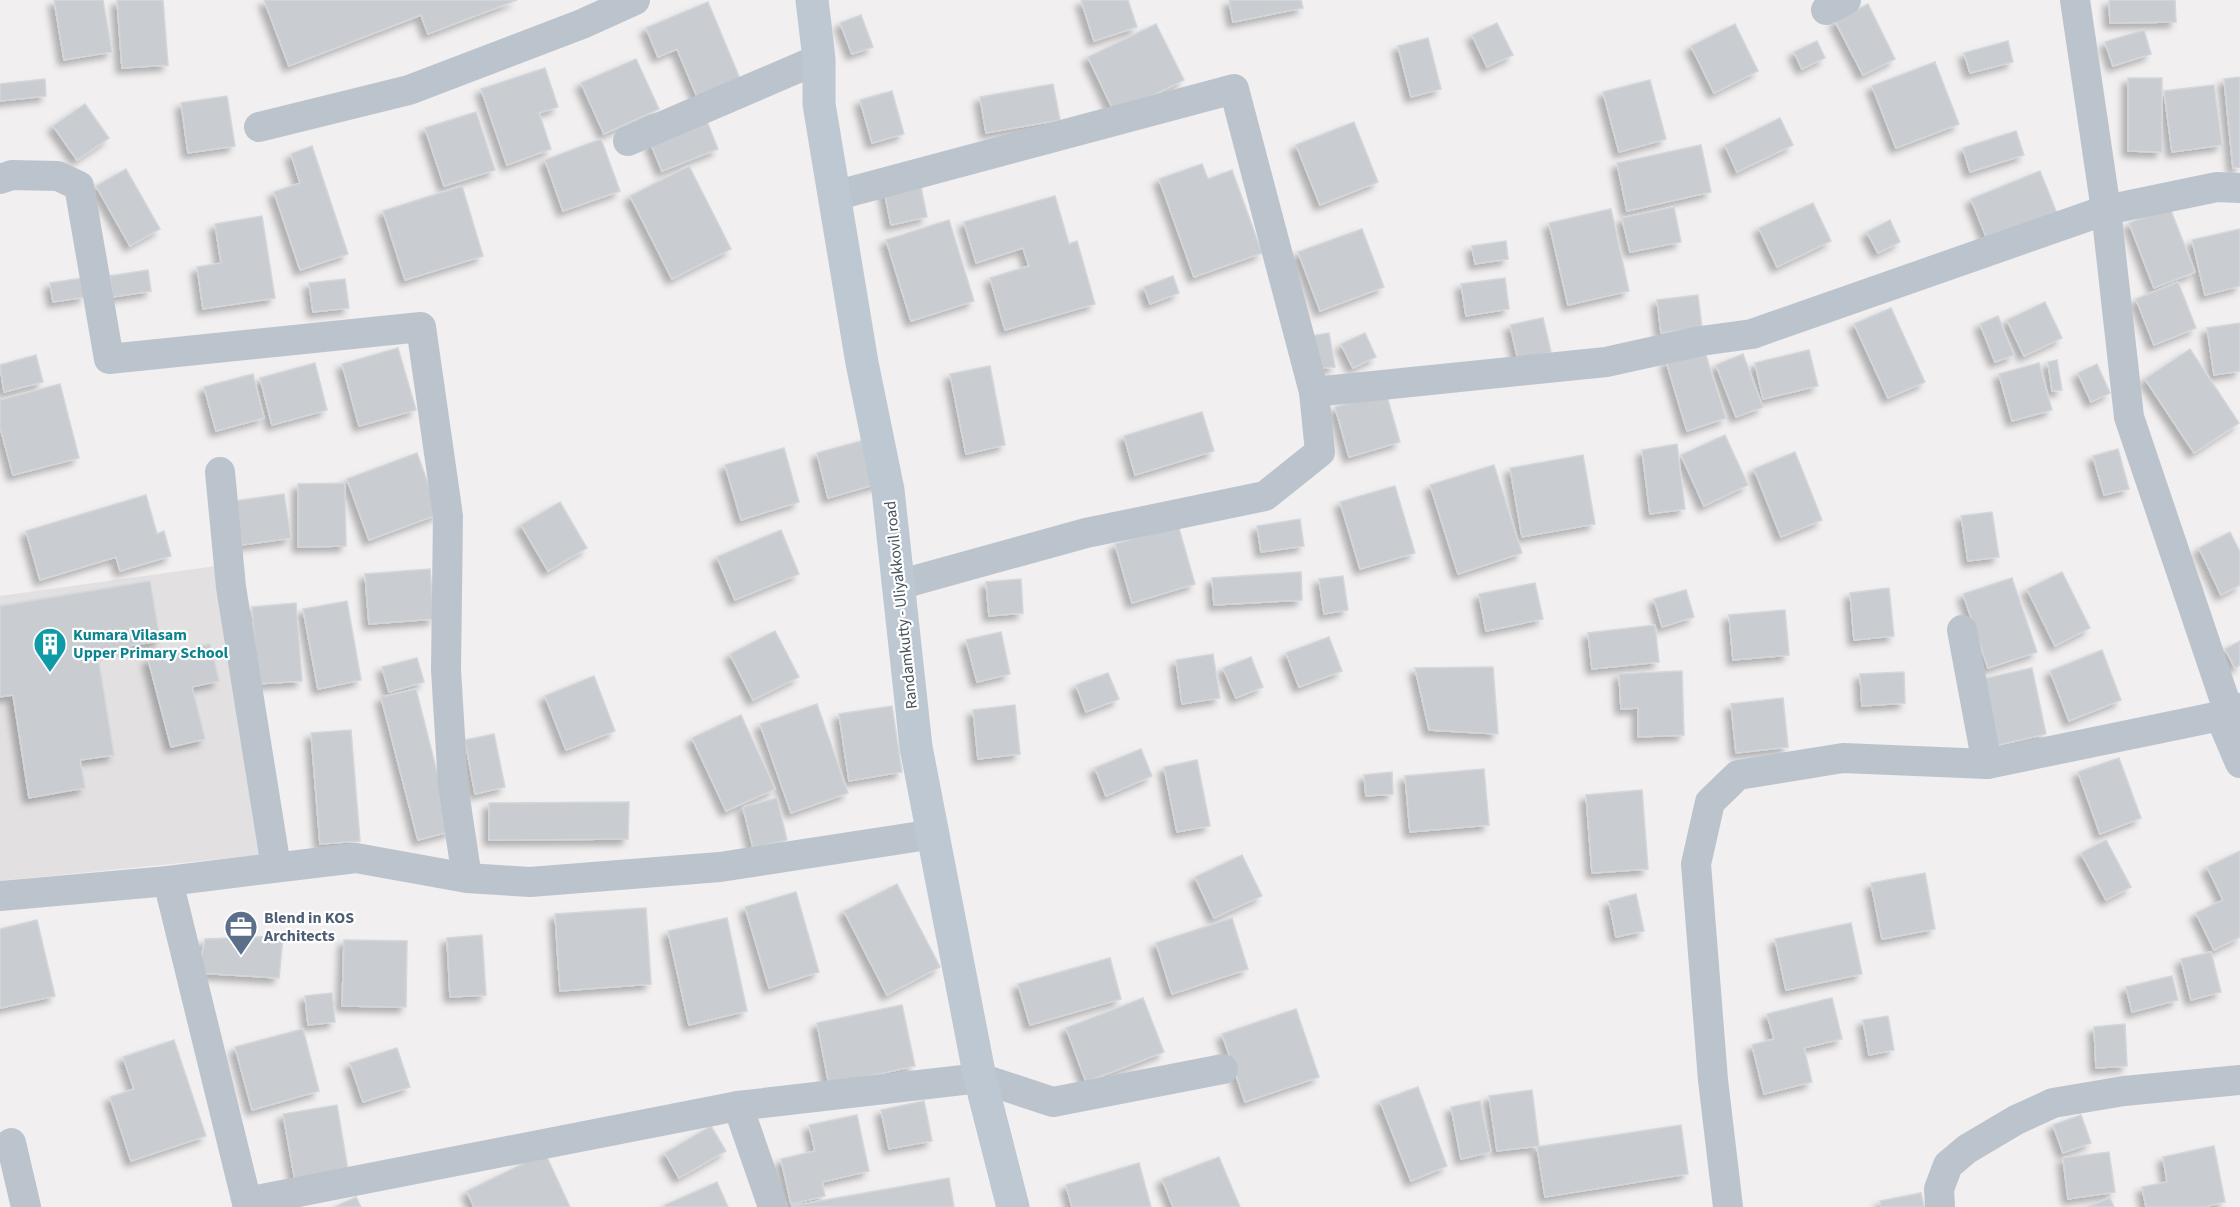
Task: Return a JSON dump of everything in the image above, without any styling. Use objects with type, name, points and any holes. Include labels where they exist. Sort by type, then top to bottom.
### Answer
[{"type":"street","points":[[259,127],[410,90],[582,24],[635,0]]},
{"type":"street","name":"Randamkutty - Uliyakkovil road","points":[[812,0],[819,59],[819,104],[862,363],[888,490],[916,747],[980,1078],[1013,1207]]},
{"type":"street","points":[[2075,0],[2106,210],[2129,417],[2230,713],[2240,763]]},
{"type":"street","points":[[628,141],[819,59]]},
{"type":"street","points":[[834,196],[1234,89],[1314,392],[1320,452],[1264,496],[1086,533],[898,585]]},
{"type":"street","points":[[0,179],[12,175],[58,176],[79,186],[109,359],[421,327],[448,516],[446,670],[453,785],[467,878]]},
{"type":"street","points":[[1314,392],[1606,362],[1701,341],[1752,334],[2106,210],[2217,187],[2240,188]]},
{"type":"street","points":[[220,472],[231,587],[276,867]]},
{"type":"street","points":[[1962,630],[1987,764]]},
{"type":"street","points":[[1728,1207],[1713,1080],[1696,864],[1710,802],[1738,775],[1843,758],[1987,764],[2230,713]]},
{"type":"street","points":[[0,896],[168,881],[357,858],[467,878],[530,882],[720,867],[933,834]]},
{"type":"street","points":[[168,881],[247,1204],[738,1106],[980,1078],[1053,1102],[1224,1069]]},
{"type":"street","points":[[1940,1207],[1939,1189],[1948,1165],[1967,1149],[2016,1120],[2053,1103],[2124,1091],[2240,1080]]},
{"type":"street","points":[[738,1106],[773,1207]]},
{"type":"street","points":[[11,1143],[26,1207]]},
{"type":"shaded area","points":[[216,566],[260,855],[0,881],[0,596]]},
{"type":"building","points":[[54,0],[103,0],[112,52],[64,60]]},
{"type":"building","points":[[117,0],[163,0],[168,65],[122,68]]},
{"type":"building","points":[[264,0],[517,0],[428,34],[421,15],[289,66]]},
{"type":"building","points":[[1081,0],[1128,0],[1137,27],[1094,41]]},
{"type":"building","points":[[1229,0],[1301,0],[1303,8],[1233,22]]},
{"type":"building","points":[[2109,0],[2175,0],[2176,22],[2110,23]]},
{"type":"building","points":[[708,2],[741,81],[698,99],[677,49],[658,57],[646,28]]},
{"type":"building","points":[[1868,4],[1895,59],[1863,75],[1835,21]]},
{"type":"building","points":[[861,15],[873,47],[852,54],[840,23]]},
{"type":"building","points":[[1497,23],[1513,55],[1487,67],[1472,35]]},
{"type":"building","points":[[1156,24],[1184,80],[1115,114],[1088,57]]},
{"type":"building","points":[[1735,24],[1758,71],[1714,93],[1691,46]]},
{"type":"building","points":[[2144,30],[2151,54],[2113,66],[2105,42]]},
{"type":"building","points":[[1428,38],[1441,89],[1411,97],[1398,46]]},
{"type":"building","points":[[1817,41],[1825,58],[1802,69],[1794,52]]},
{"type":"building","points":[[2008,41],[2013,62],[1970,73],[1964,53]]},
{"type":"building","points":[[636,59],[659,109],[604,134],[581,83]]},
{"type":"building","points":[[1935,62],[1959,124],[1896,148],[1872,86]]},
{"type":"building","points":[[545,68],[558,107],[539,113],[551,149],[507,165],[481,89]]},
{"type":"building","points":[[2240,77],[2240,167],[2233,168],[2224,79]]},
{"type":"building","points":[[2128,78],[2162,78],[2162,152],[2128,151]]},
{"type":"building","points":[[45,79],[46,96],[0,101],[0,84]]},
{"type":"building","points":[[1650,80],[1666,139],[1619,152],[1603,92]]},
{"type":"building","points":[[1053,84],[1060,120],[986,133],[980,97]]},
{"type":"building","points":[[2214,85],[2222,145],[2172,152],[2164,91]]},
{"type":"building","points":[[892,91],[904,134],[872,143],[860,100]]},
{"type":"building","points":[[227,96],[235,146],[188,153],[181,103]]},
{"type":"building","points":[[85,104],[109,138],[77,160],[53,126]]},
{"type":"building","points":[[476,112],[495,170],[444,186],[425,128]]},
{"type":"building","points":[[1780,118],[1793,145],[1737,172],[1725,145]]},
{"type":"building","points":[[706,119],[718,149],[662,171],[650,142]]},
{"type":"building","points":[[1354,122],[1378,182],[1320,205],[1296,145]]},
{"type":"building","points":[[2016,131],[2024,155],[1970,172],[1963,148]]},
{"type":"building","points":[[601,139],[620,191],[563,211],[545,160]]},
{"type":"building","points":[[1701,145],[1711,192],[1627,211],[1617,163]]},
{"type":"building","points":[[312,146],[348,254],[300,270],[274,192],[300,183],[291,154]]},
{"type":"building","points":[[1202,164],[1208,179],[1232,170],[1262,253],[1194,277],[1159,179]]},
{"type":"building","points":[[689,166],[731,249],[672,279],[630,196]]},
{"type":"building","points":[[126,169],[160,229],[130,246],[96,186]]},
{"type":"building","points":[[2040,171],[2058,216],[1989,244],[1971,199]]},
{"type":"building","points":[[920,182],[927,217],[891,225],[884,190]]},
{"type":"building","points":[[462,186],[483,256],[405,280],[383,211]]},
{"type":"building","points":[[1055,196],[1069,244],[1077,241],[1095,304],[1005,330],[990,278],[1029,266],[1023,248],[976,263],[964,222]]},
{"type":"building","points":[[1813,203],[1831,241],[1777,267],[1759,228]]},
{"type":"building","points":[[1674,207],[1681,242],[1630,252],[1622,218]]},
{"type":"building","points":[[2170,208],[2195,272],[2154,288],[2129,223]]},
{"type":"building","points":[[1611,209],[1629,291],[1568,305],[1549,223]]},
{"type":"building","points":[[262,216],[275,298],[203,309],[197,267],[221,263],[215,224]]},
{"type":"building","points":[[949,220],[974,301],[911,321],[886,240]]},
{"type":"building","points":[[1890,220],[1900,242],[1878,253],[1867,232]]},
{"type":"building","points":[[1362,229],[1384,287],[1320,311],[1298,252]]},
{"type":"building","points":[[2240,229],[2240,286],[2205,295],[2192,240]]},
{"type":"building","points":[[1506,241],[1508,259],[1475,264],[1472,246]]},
{"type":"building","points":[[148,270],[151,291],[113,297],[110,276]]},
{"type":"building","points":[[1173,276],[1179,293],[1150,304],[1144,287]]},
{"type":"building","points":[[83,278],[85,297],[53,302],[50,283]]},
{"type":"building","points":[[1505,278],[1509,309],[1466,316],[1461,284]]},
{"type":"building","points":[[345,279],[349,308],[313,312],[309,283]]},
{"type":"building","points":[[2178,282],[2196,328],[2154,345],[2136,299]]},
{"type":"building","points":[[1698,295],[1702,328],[1661,333],[1657,300]]},
{"type":"building","points":[[2045,302],[2062,338],[2024,356],[2007,320]]},
{"type":"building","points":[[1891,308],[1925,382],[1888,398],[1854,324]]},
{"type":"building","points":[[1998,316],[2014,355],[1995,362],[1980,324]]},
{"type":"building","points":[[1543,318],[1551,352],[1518,360],[1510,325]]},
{"type":"building","points":[[2240,323],[2240,371],[2214,375],[2207,328]]},
{"type":"building","points":[[1329,333],[1335,367],[1315,369],[1310,336]]},
{"type":"building","points":[[1365,333],[1376,357],[1353,368],[1341,344]]},
{"type":"building","points":[[398,348],[416,410],[359,426],[342,364]]},
{"type":"building","points":[[1704,349],[1726,418],[1687,431],[1666,361]]},
{"type":"building","points":[[2190,349],[2239,423],[2194,453],[2145,379]]},
{"type":"building","points":[[1809,350],[1818,386],[1763,399],[1755,363]]},
{"type":"building","points":[[1743,354],[1763,407],[1736,417],[1716,365]]},
{"type":"building","points":[[36,355],[43,382],[4,392],[0,365]]},
{"type":"building","points":[[2057,360],[2062,390],[2052,391],[2048,362]]},
{"type":"building","points":[[315,363],[327,410],[272,425],[260,378]]},
{"type":"building","points":[[2039,363],[2052,410],[2012,421],[1999,374]]},
{"type":"building","points":[[2097,364],[2110,393],[2091,402],[2078,373]]},
{"type":"building","points":[[990,366],[1005,445],[966,454],[950,374]]},
{"type":"building","points":[[253,374],[264,418],[216,431],[204,387]]},
{"type":"building","points":[[60,384],[79,458],[13,475],[0,427],[0,400]]},
{"type":"building","points":[[1386,393],[1400,442],[1349,457],[1335,407]]},
{"type":"building","points":[[1202,412],[1214,451],[1135,475],[1124,436]]},
{"type":"building","points":[[1725,435],[1748,485],[1704,506],[1681,455]]},
{"type":"building","points":[[872,438],[884,482],[828,498],[817,453]]},
{"type":"building","points":[[1677,444],[1685,509],[1650,514],[1642,450]]},
{"type":"building","points":[[784,448],[799,502],[741,520],[725,465]]},
{"type":"building","points":[[2118,449],[2129,489],[2104,495],[2093,456]]},
{"type":"building","points":[[1795,452],[1822,520],[1781,537],[1754,469]]},
{"type":"building","points":[[417,453],[439,514],[369,540],[347,479]]},
{"type":"building","points":[[1583,455],[1595,524],[1522,537],[1510,468]]},
{"type":"building","points":[[1494,465],[1522,553],[1458,574],[1430,485]]},
{"type":"building","points":[[345,483],[346,546],[298,547],[298,484]]},
{"type":"building","points":[[1395,486],[1415,553],[1360,569],[1340,502]]},
{"type":"building","points":[[284,494],[291,538],[242,545],[235,501]]},
{"type":"building","points":[[146,495],[157,534],[164,531],[171,556],[120,571],[116,557],[40,580],[26,531]]},
{"type":"building","points":[[560,502],[587,548],[548,571],[521,525]]},
{"type":"building","points":[[1992,512],[1999,557],[1968,561],[1961,516]]},
{"type":"building","points":[[1300,519],[1304,546],[1261,552],[1257,526]]},
{"type":"building","points":[[1178,525],[1195,584],[1132,603],[1115,544]]},
{"type":"building","points":[[781,530],[799,574],[735,600],[717,557]]},
{"type":"building","points":[[2230,532],[2240,552],[2240,585],[2221,595],[2199,548]]},
{"type":"building","points":[[430,569],[434,619],[369,624],[365,574]]},
{"type":"building","points":[[1301,572],[1302,600],[1214,605],[1212,578]]},
{"type":"building","points":[[2062,572],[2090,628],[2055,646],[2027,589]]},
{"type":"building","points":[[1343,576],[1348,610],[1324,614],[1319,579]]},
{"type":"building","points":[[2012,578],[2037,652],[1988,668],[1963,594]]},
{"type":"building","points":[[1021,579],[1023,613],[989,616],[986,582]]},
{"type":"building","name":"Kumara Vilasam Upper Primary School","points":[[150,581],[160,641],[97,651],[114,755],[80,760],[85,788],[29,798],[13,695],[0,697],[0,606]]},
{"type":"building","points":[[1535,583],[1543,619],[1486,631],[1479,594]]},
{"type":"building","points":[[1889,588],[1894,636],[1854,640],[1850,593]]},
{"type":"building","points":[[1686,590],[1694,617],[1662,627],[1654,599]]},
{"type":"building","points":[[347,601],[361,680],[318,689],[303,609]]},
{"type":"building","points":[[296,603],[302,681],[257,684],[252,607]]},
{"type":"building","points":[[1785,610],[1789,655],[1733,660],[1729,615]]},
{"type":"building","points":[[1655,625],[1659,662],[1592,669],[1588,633]]},
{"type":"building","points":[[775,631],[799,677],[753,700],[730,654]]},
{"type":"building","points":[[1001,632],[1010,674],[977,682],[966,640]]},
{"type":"building","points":[[1329,637],[1342,671],[1299,687],[1286,653]]},
{"type":"building","points":[[2240,641],[2240,665],[2235,668],[2225,649]]},
{"type":"building","points":[[210,644],[219,681],[192,687],[205,739],[171,747],[148,659]]},
{"type":"building","points":[[2102,650],[2121,700],[2069,721],[2050,671]]},
{"type":"building","points":[[1213,654],[1220,698],[1182,704],[1176,660]]},
{"type":"building","points":[[1251,657],[1263,687],[1236,698],[1223,668]]},
{"type":"building","points":[[417,658],[424,682],[389,692],[382,667]]},
{"type":"building","points":[[1493,667],[1498,734],[1429,730],[1415,668]]},
{"type":"building","points":[[2032,668],[2046,734],[1994,746],[1979,680]]},
{"type":"building","points":[[1682,671],[1684,735],[1638,737],[1638,708],[1621,709],[1619,674]]},
{"type":"building","points":[[1904,672],[1905,703],[1862,706],[1860,674]]},
{"type":"building","points":[[1108,673],[1119,699],[1086,712],[1076,685]]},
{"type":"building","points":[[594,676],[615,731],[566,750],[545,696]]},
{"type":"building","points":[[416,689],[452,831],[418,840],[381,697]]},
{"type":"building","points":[[1783,698],[1788,747],[1736,753],[1731,704]]},
{"type":"building","points":[[817,704],[848,793],[791,813],[760,724]]},
{"type":"building","points":[[1015,705],[1020,754],[978,759],[973,710]]},
{"type":"building","points":[[892,706],[902,772],[849,781],[839,714]]},
{"type":"building","points":[[741,715],[775,789],[726,811],[692,738]]},
{"type":"building","points":[[351,730],[360,841],[320,844],[311,733]]},
{"type":"building","points":[[494,734],[505,787],[475,794],[465,740]]},
{"type":"building","points":[[1141,749],[1152,776],[1106,796],[1095,768]]},
{"type":"building","points":[[2119,758],[2141,818],[2100,834],[2078,772]]},
{"type":"building","points":[[1197,760],[1210,826],[1177,832],[1164,767]]},
{"type":"building","points":[[1484,769],[1489,825],[1410,832],[1405,776]]},
{"type":"building","points":[[1392,772],[1393,794],[1366,796],[1364,775]]},
{"type":"building","points":[[1642,790],[1648,869],[1592,873],[1586,795]]},
{"type":"building","points":[[777,798],[787,840],[753,848],[743,807]]},
{"type":"building","points":[[629,802],[628,839],[489,840],[489,803]]},
{"type":"building","points":[[2106,840],[2131,887],[2106,900],[2081,853]]},
{"type":"building","points":[[2240,851],[2240,937],[2214,950],[2196,913],[2223,900],[2207,867]]},
{"type":"building","points":[[1242,855],[1262,896],[1214,918],[1195,877]]},
{"type":"building","points":[[1925,873],[1935,929],[1882,939],[1871,883]]},
{"type":"building","points":[[897,884],[940,967],[887,995],[844,911]]},
{"type":"building","points":[[796,892],[819,972],[769,988],[745,907]]},
{"type":"building","points":[[1636,894],[1644,931],[1616,937],[1609,901]]},
{"type":"building","points":[[646,908],[651,984],[560,991],[555,914]]},
{"type":"building","points":[[727,918],[747,1011],[689,1025],[668,931]]},
{"type":"building","points":[[1232,918],[1248,969],[1172,994],[1156,943]]},
{"type":"building","points":[[37,920],[55,996],[0,1008],[0,929]]},
{"type":"building","points":[[1851,923],[1862,974],[1786,990],[1775,939]]},
{"type":"building","points":[[482,935],[486,995],[450,997],[447,938]]},
{"type":"building","name":"Blend in KOS Architects","points":[[283,936],[279,978],[198,973],[205,939]]},
{"type":"building","points":[[344,940],[407,941],[406,1007],[342,1006]]},
{"type":"building","points":[[2211,952],[2221,992],[2191,1000],[2181,959]]},
{"type":"building","points":[[1110,958],[1121,999],[1030,1025],[1018,984]]},
{"type":"building","points":[[2172,976],[2178,1000],[2132,1012],[2126,987]]},
{"type":"building","points":[[332,993],[335,1022],[308,1025],[305,996]]},
{"type":"building","points":[[1143,998],[1164,1052],[1086,1082],[1066,1028]]},
{"type":"building","points":[[1832,998],[1842,1039],[1804,1048],[1812,1082],[1764,1094],[1752,1045],[1774,1039],[1767,1014]]},
{"type":"building","points":[[902,1005],[915,1066],[829,1085],[817,1023]]},
{"type":"building","points":[[1296,1009],[1319,1077],[1245,1102],[1222,1034]]},
{"type":"building","points":[[1888,1016],[1894,1050],[1869,1055],[1863,1020]]},
{"type":"building","points":[[2125,1024],[2127,1066],[2096,1068],[2094,1027]]},
{"type":"building","points":[[303,1029],[319,1091],[252,1110],[235,1047]]},
{"type":"building","points":[[174,1040],[206,1136],[131,1161],[110,1097],[134,1089],[123,1057]]},
{"type":"building","points":[[397,1048],[410,1087],[363,1102],[350,1063]]},
{"type":"building","points":[[1418,1087],[1447,1166],[1411,1181],[1380,1101]]},
{"type":"building","points":[[1532,1090],[1539,1146],[1497,1151],[1489,1096]]},
{"type":"building","points":[[924,1101],[932,1141],[889,1149],[881,1110]]},
{"type":"building","points":[[1480,1101],[1491,1152],[1461,1159],[1451,1107]]},
{"type":"building","points":[[337,1105],[349,1176],[296,1186],[283,1114]]},
{"type":"building","points":[[857,1115],[869,1171],[822,1182],[825,1196],[791,1204],[781,1159],[815,1151],[809,1125]]},
{"type":"building","points":[[2081,1115],[2091,1143],[2063,1153],[2053,1125]]},
{"type":"building","points":[[1681,1125],[1688,1174],[1545,1197],[1537,1147]]},
{"type":"building","points":[[711,1126],[726,1151],[679,1178],[665,1153]]},
{"type":"building","points":[[2214,1146],[2225,1202],[2203,1207],[2146,1207],[2142,1187],[2167,1182],[2163,1157]]},
{"type":"building","points":[[2109,1152],[2115,1192],[2068,1199],[2063,1158]]},
{"type":"building","points":[[545,1153],[570,1207],[474,1207],[467,1191]]},
{"type":"building","points":[[1219,1157],[1240,1207],[1173,1207],[1162,1179]]},
{"type":"building","points":[[1139,1163],[1151,1207],[1072,1207],[1066,1185]]},
{"type":"building","points":[[949,1178],[954,1207],[792,1207],[792,1206]]},
{"type":"building","points":[[717,1182],[728,1207],[666,1207],[665,1205]]},
{"type":"building","points":[[1921,1193],[1924,1207],[1881,1207],[1880,1201]]},
{"type":"building","points":[[356,1197],[361,1207],[335,1207]]},
{"type":"building","points":[[2110,1198],[2114,1207],[2087,1207]]},
{"type":"place","name":"Kumara Vilasam Upper Primary School","points":[[50,673]]},
{"type":"place","name":"Blend in KOS Architects","points":[[241,956]]}]
